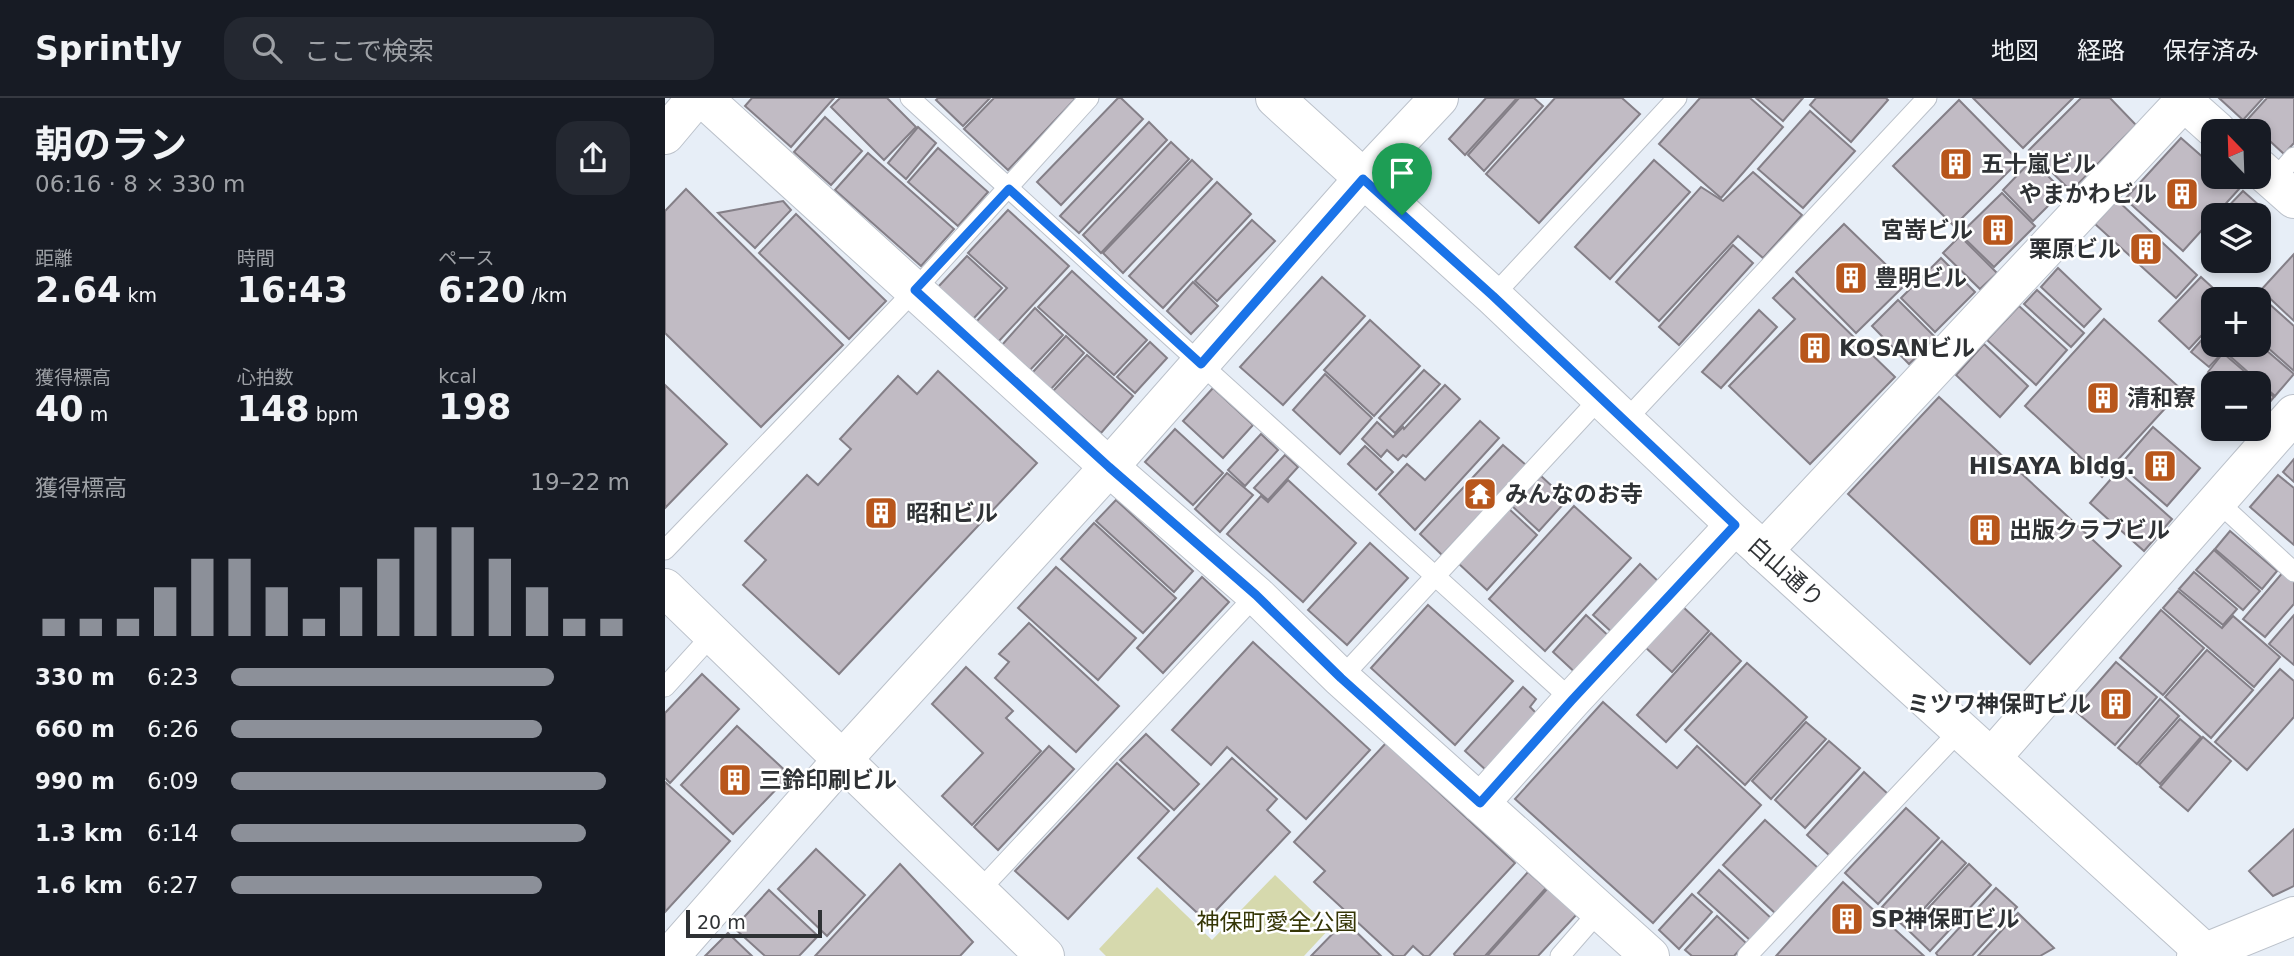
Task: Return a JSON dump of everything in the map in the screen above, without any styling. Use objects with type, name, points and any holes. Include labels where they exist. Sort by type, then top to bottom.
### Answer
[{"type":"street","points":[[665,135],[695,98]]},
{"type":"street","points":[[703,98],[1109,467],[1256,595],[1341,678],[1650,956]]},
{"type":"street","name":"白山通り","points":[[1275,98],[1493,296],[1763,551],[1992,757],[2203,955]]},
{"type":"street","points":[[670,956],[843,759],[1109,467],[1363,179],[1439,98]]},
{"type":"street","points":[[1763,551],[2184,99],[2205,119]]},
{"type":"street","points":[[1992,757],[2294,414]]},
{"type":"street","points":[[1480,803],[1735,525]]},
{"type":"street","points":[[665,588],[1045,956]]},
{"type":"street","points":[[2203,955],[2294,916]]},
{"type":"lane","points":[[911,98],[1572,700]]},
{"type":"lane","points":[[665,550],[915,290],[1089,98]]},
{"type":"lane","points":[[1493,296],[1677,98]]},
{"type":"lane","points":[[1341,678],[1437,576],[1613,410],[1927,98]]},
{"type":"lane","points":[[2217,501],[2294,572]]},
{"type":"lane","points":[[978,892],[1256,595]]},
{"type":"lane","points":[[665,687],[713,634]]},
{"type":"lane","points":[[1747,956],[1961,729]]},
{"type":"lane","points":[[1560,956],[1600,910]]},
{"type":"green space","name":"神保町愛全公園","points":[[1275,875],[1330,928],[1304,956],[1106,956],[1099,949],[1157,887],[1212,940]]},
{"type":"building","points":[[752,98],[834,98],[791,147],[745,106]]},
{"type":"building","points":[[840,98],[887,98],[916,127],[884,160],[831,107]]},
{"type":"building","points":[[990,98],[963,126],[936,100]]},
{"type":"building","points":[[994,98],[1076,98],[1008,170],[964,129]]},
{"type":"building","points":[[1118,98],[1143,119],[1061,205],[1037,182]]},
{"type":"building","points":[[1486,98],[1517,98],[1465,155],[1449,139]]},
{"type":"building","points":[[1519,98],[1534,98],[1543,106],[1484,171],[1468,155]]},
{"type":"building","points":[[1555,98],[1622,98],[1640,114],[1539,223],[1486,174]]},
{"type":"building","points":[[1700,98],[1750,98],[1783,127],[1721,198],[1659,144]]},
{"type":"building","points":[[1756,98],[1803,98],[1783,121]]},
{"type":"building","points":[[1816,98],[1888,100],[1851,142],[1810,105]]},
{"type":"building","points":[[1973,98],[2073,98],[2023,148]]},
{"type":"building","points":[[2081,98],[2110,98],[2136,125],[2071,191],[2029,150]]},
{"type":"building","points":[[2219,98],[2263,98],[2242,119]]},
{"type":"building","points":[[2267,98],[2294,98],[2294,143],[2284,154],[2271,142],[2271,119],[2248,119]]},
{"type":"building","name":"五十嵐ビル","points":[[1959,100],[2019,161],[1954,226],[1893,166]]},
{"type":"building","points":[[1810,111],[1855,151],[1803,208],[1758,169]]},
{"type":"building","points":[[825,117],[862,151],[831,185],[794,152]]},
{"type":"building","points":[[1149,122],[1167,140],[1079,233],[1060,216]]},
{"type":"building","points":[[918,127],[936,143],[906,179],[888,163]]},
{"type":"building","name":"やまかわビル","points":[[2181,138],[2201,156],[2201,189],[2239,189],[2226,203],[2201,203],[2201,231],[2183,251],[2125,199]]},
{"type":"building","points":[[1171,142],[1189,159],[1101,253],[1083,235]]},
{"type":"building","points":[[938,148],[988,192],[958,226],[908,182]]},
{"type":"building","points":[[868,153],[954,229],[921,266],[835,190]]},
{"type":"building","points":[[1192,160],[1212,179],[1123,273],[1103,253]]},
{"type":"building","points":[[1654,160],[1690,192],[1610,279],[1575,247]]},
{"type":"building","points":[[2032,160],[2063,191],[2033,221],[2003,190]]},
{"type":"building","points":[[1753,172],[1802,215],[1763,258],[1738,236],[1659,321],[1616,282],[1701,187],[1723,201]]},
{"type":"building","points":[[1217,182],[1251,214],[1163,308],[1129,276]]},
{"type":"building","points":[[686,189],[843,345],[761,427],[665,333],[665,211]]},
{"type":"building","points":[[2243,191],[2257,203],[2232,203]]},
{"type":"building","name":"宮嵜ビル","points":[[2002,193],[2035,226],[1994,267],[1960,234]]},
{"type":"building","name":"栗原ビル","points":[[2117,200],[2197,275],[2176,298],[2095,224]]},
{"type":"building","points":[[783,201],[791,210],[755,248],[718,213]]},
{"type":"building","points":[[1008,210],[1069,266],[998,342],[976,322],[1007,288],[968,253]]},
{"type":"building","points":[[796,214],[886,301],[849,339],[759,253]]},
{"type":"building","points":[[1252,220],[1275,241],[1217,301],[1195,281]]},
{"type":"building","name":"豊明ビル","points":[[1844,224],[1906,284],[1856,333],[1796,272]]},
{"type":"building","points":[[1960,236],[1997,273],[1980,289],[1943,253]]},
{"type":"building","points":[[1733,245],[1753,263],[1679,345],[1659,327]]},
{"type":"building","points":[[2294,254],[2294,321],[2271,299],[2271,287],[2264,287]]},
{"type":"building","points":[[967,256],[1002,288],[973,319],[938,287]]},
{"type":"building","points":[[1941,258],[1975,292],[1935,332],[1901,298]]},
{"type":"building","points":[[2058,268],[2101,309],[2084,327],[2041,287]]},
{"type":"building","points":[[1072,271],[1147,340],[1114,375],[1038,307]]},
{"type":"building","points":[[1322,277],[1365,316],[1283,405],[1240,367]]},
{"type":"building","points":[[2201,277],[2212,287],[2201,287],[2201,336],[2189,349],[2159,321]]},
{"type":"building","name":"KOSANビル","points":[[1793,278],[1895,377],[1810,464],[1729,386],[1795,319],[1773,298]]},
{"type":"building","points":[[1193,282],[1218,306],[1191,334],[1167,311]]},
{"type":"building","points":[[2037,290],[2084,333],[2071,347],[2024,304]]},
{"type":"building","points":[[1898,300],[1936,338],[1909,364],[1872,326]]},
{"type":"building","points":[[2271,305],[2294,326],[2294,371],[2271,351]]},
{"type":"building","points":[[2019,306],[2067,350],[2036,385],[1987,340]]},
{"type":"building","points":[[1035,308],[1063,335],[1030,370],[1002,345]]},
{"type":"building","points":[[1759,310],[1777,327],[1721,388],[1702,372]]},
{"type":"building","name":"清和寮","points":[[2104,319],[2182,390],[2102,477],[2025,406]]},
{"type":"building","points":[[1370,320],[1420,366],[1374,416],[1324,370]]},
{"type":"building","points":[[1066,336],[1084,353],[1050,390],[1032,373]]},
{"type":"building","points":[[2201,341],[2201,357],[2218,357],[2209,367],[2191,352]]},
{"type":"building","points":[[1150,342],[1167,358],[1135,393],[1117,377]]},
{"type":"building","points":[[1984,344],[2028,386],[2000,417],[1956,375]]},
{"type":"building","points":[[2271,354],[2294,374],[2275,396],[2271,392],[2271,371],[2247,371],[2231,357],[2271,357]]},
{"type":"building","points":[[1087,355],[1133,396],[1101,433],[1053,391]]},
{"type":"building","points":[[2220,357],[2228,357],[2244,371],[2209,371]]},
{"type":"building","points":[[1424,370],[1440,384],[1395,433],[1379,418]]},
{"type":"building","name":"昭和ビル","points":[[938,371],[1037,463],[839,674],[743,585],[766,560],[745,541],[807,475],[818,485],[851,449],[840,439],[898,376],[917,394]]},
{"type":"building","points":[[1325,374],[1372,418],[1340,454],[1293,410]]},
{"type":"building","points":[[665,385],[727,444],[665,508]]},
{"type":"building","points":[[1445,385],[1460,399],[1406,457],[1403,455],[1398,460],[1387,450],[1381,457],[1362,439],[1377,422],[1393,437],[1403,427],[1404,429]]},
{"type":"building","points":[[1213,388],[1253,425],[1223,458],[1183,421]]},
{"type":"building","name":"出版クラブビル","points":[[1939,397],[2121,566],[2030,664],[1848,494]]},
{"type":"building","points":[[1480,421],[1499,438],[1415,530],[1379,494],[1407,464],[1425,480]]},
{"type":"building","name":"HISAYA bldg.","points":[[2153,427],[2200,468],[2167,506],[2120,465]]},
{"type":"building","points":[[1175,429],[1223,473],[1193,505],[1145,462]]},
{"type":"building","points":[[1261,434],[1278,450],[1245,486],[1228,470]]},
{"type":"building","points":[[1503,445],[1526,465],[1442,555],[1420,534]]},
{"type":"building","points":[[1365,446],[1393,472],[1376,490],[1348,464]]},
{"type":"building","points":[[1285,455],[1298,467],[1268,500],[1254,488]]},
{"type":"building","points":[[2294,459],[2294,482],[2283,472]]},
{"type":"building","points":[[2118,471],[2172,519],[2144,551],[2090,503]]},
{"type":"building","points":[[1227,473],[1253,495],[1220,532],[1195,509]]},
{"type":"building","points":[[2278,475],[2294,488],[2294,545],[2250,507]]},
{"type":"building","points":[[1541,476],[1567,500],[1539,531],[1512,506]]},
{"type":"building","points":[[1288,480],[1356,543],[1303,602],[1227,534],[1261,496],[1268,502]]},
{"type":"building","points":[[1116,500],[1193,571],[1174,592],[1096,521]]},
{"type":"building","points":[[1574,506],[1631,558],[1545,651],[1489,599]]},
{"type":"building","points":[[1508,508],[1537,535],[1487,590],[1458,563]]},
{"type":"building","points":[[1094,523],[1176,598],[1143,633],[1061,559]]},
{"type":"building","points":[[2230,531],[2277,571],[2262,589],[2215,549]]},
{"type":"building","points":[[1370,543],[1408,578],[1347,645],[1308,610]]},
{"type":"building","points":[[2214,550],[2260,591],[2243,610],[2196,570]]},
{"type":"building","points":[[1640,564],[1662,585],[1615,635],[1593,615]]},
{"type":"building","points":[[1056,567],[1136,638],[1098,680],[1018,608]]},
{"type":"building","points":[[2284,571],[2294,580],[2294,604],[2265,637],[2243,619]]},
{"type":"building","points":[[2194,572],[2237,609],[2223,625],[2179,589]]},
{"type":"building","points":[[1202,577],[1229,602],[1163,673],[1137,648]]},
{"type":"building","points":[[2178,591],[2222,628],[2233,616],[2280,657],[2254,687],[2163,608]]},
{"type":"building","points":[[1428,605],[1513,681],[1455,745],[1371,668]]},
{"type":"building","points":[[1682,606],[1709,631],[1672,672],[1645,647]]},
{"type":"building","points":[[2161,610],[2204,648],[2163,695],[2120,658]]},
{"type":"building","points":[[1586,615],[1613,640],[1579,676],[1553,652]]},
{"type":"building","points":[[2294,615],[2294,665],[2269,644]]},
{"type":"building","points":[[1029,623],[1119,706],[1076,752],[995,678],[1009,662],[999,654]]},
{"type":"building","points":[[1711,633],[1741,661],[1666,742],[1637,715]]},
{"type":"building","points":[[1253,642],[1370,750],[1306,819],[1227,747],[1211,765],[1172,730]]},
{"type":"building","points":[[2207,650],[2253,690],[2211,738],[2165,697]]},
{"type":"building","name":"ミツワ神保町ビル","points":[[2116,662],[2157,697],[2115,745],[2074,710]]},
{"type":"building","points":[[1747,663],[1807,717],[1745,785],[1685,730]]},
{"type":"building","points":[[966,667],[1013,711],[1006,718],[1041,751],[972,825],[942,796],[983,753],[932,704]]},
{"type":"building","points":[[2280,669],[2294,681],[2294,717],[2247,770],[2215,742]]},
{"type":"building","points":[[702,674],[739,709],[670,783],[665,778],[665,713]]},
{"type":"building","points":[[1523,687],[1536,699],[1530,707],[1538,715],[1487,771],[1465,751]]},
{"type":"building","points":[[2160,699],[2179,716],[2137,764],[2118,748]]},
{"type":"building","points":[[1603,702],[1677,768],[1697,746],[1761,805],[1653,923],[1515,799]]},
{"type":"building","points":[[2180,719],[2201,737],[2160,784],[2139,765]]},
{"type":"building","points":[[1806,722],[1826,739],[1771,799],[1752,781]]},
{"type":"building","name":"三鈴印刷ビル","points":[[737,726],[790,775],[733,834],[681,785]]},
{"type":"building","points":[[1146,734],[1199,784],[1174,810],[1120,760]]},
{"type":"building","points":[[2203,737],[2231,761],[2188,811],[2160,787]]},
{"type":"building","points":[[1829,741],[1860,768],[1805,828],[1775,800]]},
{"type":"building","points":[[1386,743],[1515,863],[1429,956],[1424,956],[1413,946],[1404,956],[1394,956],[1314,882],[1325,871],[1294,842]]},
{"type":"building","points":[[1049,746],[1074,769],[998,850],[974,827]]},
{"type":"building","points":[[1232,758],[1277,799],[1267,810],[1290,832],[1206,921],[1138,858]]},
{"type":"building","points":[[1117,763],[1169,811],[1068,919],[1015,871]]},
{"type":"building","points":[[1864,772],[1888,794],[1830,856],[1807,835]]},
{"type":"building","points":[[665,782],[730,841],[665,912]]},
{"type":"building","points":[[1906,808],[1939,838],[1878,904],[1845,873]]},
{"type":"building","points":[[1765,820],[1818,868],[1776,914],[1723,865]]},
{"type":"building","points":[[2294,829],[2294,886],[2273,896],[2249,871]]},
{"type":"building","points":[[1942,841],[1966,863],[1906,928],[1882,907]]},
{"type":"building","points":[[816,849],[865,895],[827,936],[778,889]]},
{"type":"building","points":[[900,864],[973,942],[960,956],[815,956]]},
{"type":"building","points":[[1969,864],[1991,885],[1930,951],[1908,930]]},
{"type":"building","points":[[1719,870],[1772,919],[1751,941],[1698,893]]},
{"type":"building","points":[[1528,872],[1546,888],[1485,956],[1455,956],[1454,954]]},
{"type":"building","name":"SP神保町ビル","points":[[1843,882],[1924,956],[1776,956]]},
{"type":"building","points":[[1548,888],[1577,914],[1538,956],[1487,956]]},
{"type":"building","points":[[1996,888],[2017,907],[1972,956],[1938,956],[1936,953]]},
{"type":"building","points":[[769,890],[818,936],[799,956],[765,956],[734,928]]},
{"type":"building","points":[[1692,894],[1712,912],[1679,949],[1659,930]]},
{"type":"building","points":[[2018,913],[2054,948],[2040,956],[1978,956]]},
{"type":"building","points":[[1717,916],[1746,943],[1734,956],[1692,956],[1685,950]]},
{"type":"building","points":[[1345,921],[1381,956],[1311,956]]},
{"type":"building","points":[[728,933],[752,956],[705,956]]},
{"type":"place","name":"五十嵐ビル","points":[[1956,164]]},
{"type":"place","name":"やまかわビル","points":[[2182,194]]},
{"type":"place","name":"宮嵜ビル","points":[[1998,230]]},
{"type":"place","name":"栗原ビル","points":[[2146,249]]},
{"type":"place","name":"豊明ビル","points":[[1851,278]]},
{"type":"place","name":"KOSANビル","points":[[1815,348]]},
{"type":"place","name":"清和寮","points":[[2103,398]]},
{"type":"place","name":"HISAYA bldg.","points":[[2160,466]]},
{"type":"place","name":"みんなのお寺","points":[[1480,494]]},
{"type":"place","name":"昭和ビル","points":[[881,513]]},
{"type":"place","name":"出版クラブビル","points":[[1985,530]]},
{"type":"place","name":"ミツワ神保町ビル","points":[[2116,704]]},
{"type":"place","name":"三鈴印刷ビル","points":[[735,780]]},
{"type":"place","name":"SP神保町ビル","points":[[1847,919]]},
{"type":"route","points":[[1363,179],[1402,215],[1493,296],[1735,525],[1480,803],[1341,678],[1256,595],[1109,467],[915,290],[1009,189],[1201,364],[1363,179]]}]
